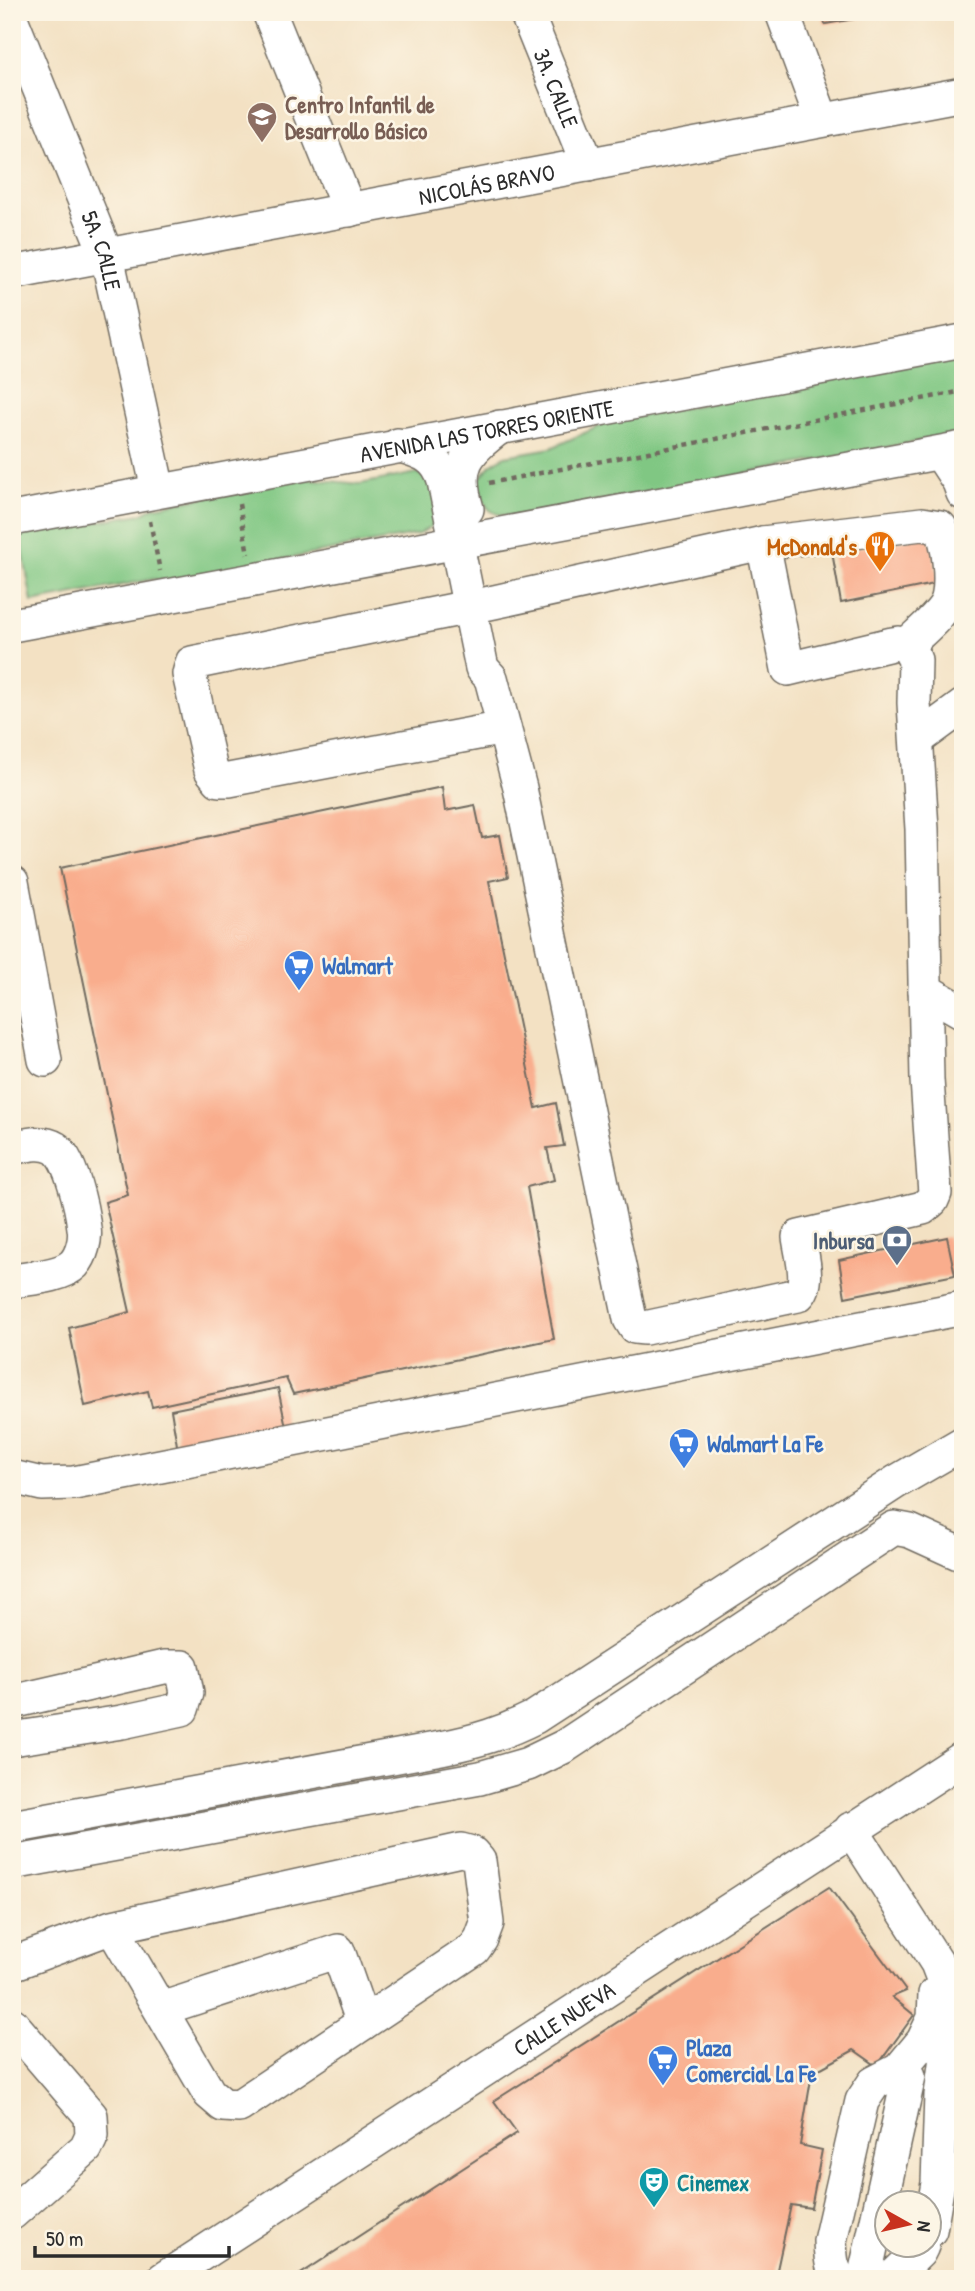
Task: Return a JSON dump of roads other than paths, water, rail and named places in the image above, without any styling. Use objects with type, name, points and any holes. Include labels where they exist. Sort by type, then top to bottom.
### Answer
[{"type":"street","points":[[269,12],[349,210]]},
{"type":"street","name":"3A. CALLE","points":[[526,12],[588,165]]},
{"type":"street","points":[[782,12],[822,120]]},
{"type":"street","name":"5A. CALLE","points":[[12,21],[107,256],[151,492]]},
{"type":"street","name":"NICOLÁS BRAVO","points":[[12,274],[963,94]]},
{"type":"street","name":"AVENIDA LAS TORRES ORIENTE","points":[[12,519],[963,341]]},
{"type":"street","points":[[500,427],[470,454],[463,470],[461,489],[466,540],[477,606],[495,664],[491,678],[520,788],[630,1319],[635,1327],[645,1328],[798,1296],[804,1288],[799,1237],[923,1208],[932,1200],[936,1185],[927,1080],[922,829],[914,703],[915,660],[907,645],[899,643],[789,669],[763,543]]},
{"type":"street","points":[[398,445],[425,453],[442,470],[466,540]]},
{"type":"street","points":[[12,625],[951,450],[963,493]]},
{"type":"street","points":[[504,727],[223,781],[211,770],[189,674],[192,663],[198,660],[477,606],[763,543],[922,524],[940,527],[946,536],[949,590],[946,604],[907,645]]},
{"type":"street","points":[[918,738],[963,706]]},
{"type":"street","points":[[12,882],[45,1059]]},
{"type":"street","points":[[925,990],[963,1012]]},
{"type":"street","points":[[12,1148],[45,1144],[62,1155],[68,1165],[85,1228],[81,1253],[74,1264],[62,1271],[12,1281]]},
{"type":"street","points":[[12,1477],[42,1484],[74,1483],[963,1308]]},
{"type":"street","points":[[12,1827],[466,1743],[508,1731],[535,1717],[963,1443]]},
{"type":"street","points":[[878,1495],[894,1528]]},
{"type":"street","points":[[12,1863],[480,1778],[528,1764],[565,1746],[894,1528],[910,1531],[963,1555]]},
{"type":"street","points":[[12,1702],[164,1667],[182,1667],[187,1693],[182,1709],[122,1722],[12,1739]]},
{"type":"street","points":[[535,1717],[545,1756]]},
{"type":"street","name":"CALLE NUEVA","points":[[163,2279],[963,1758]]},
{"type":"street","points":[[851,1829],[937,1964],[950,1997],[952,2012],[941,2095],[938,2190]]},
{"type":"street","points":[[12,1964],[111,1927],[461,1850],[472,1853],[479,1861],[486,1923],[481,1939],[474,1949],[239,2106],[223,2105],[209,2093],[111,1927]]},
{"type":"street","points":[[161,2009],[338,1951],[363,2023]]},
{"type":"street","points":[[864,2279],[904,2073],[934,2018],[937,1964]]},
{"type":"street","points":[[12,2024],[91,2116],[92,2135],[86,2148],[12,2213]]},
{"type":"street","points":[[840,2279],[831,2260],[830,2241],[862,2101],[874,2083],[904,2073],[941,2095]]},
{"type":"street","points":[[891,2279],[911,2260]]},
{"type":"place","name":"Centro Infantil de Desarrollo Básico","points":[[262,144]]},
{"type":"place","name":"McDonald's","points":[[880,573]]},
{"type":"place","name":"Walmart","points":[[299,992]]},
{"type":"place","name":"Inbursa","points":[[897,1267]]},
{"type":"place","name":"Walmart La Fe","points":[[684,1470]]},
{"type":"place","name":"Plaza Comercial La Fe","points":[[663,2087]]},
{"type":"place","name":"Cinemex","points":[[654,2209]]}]
